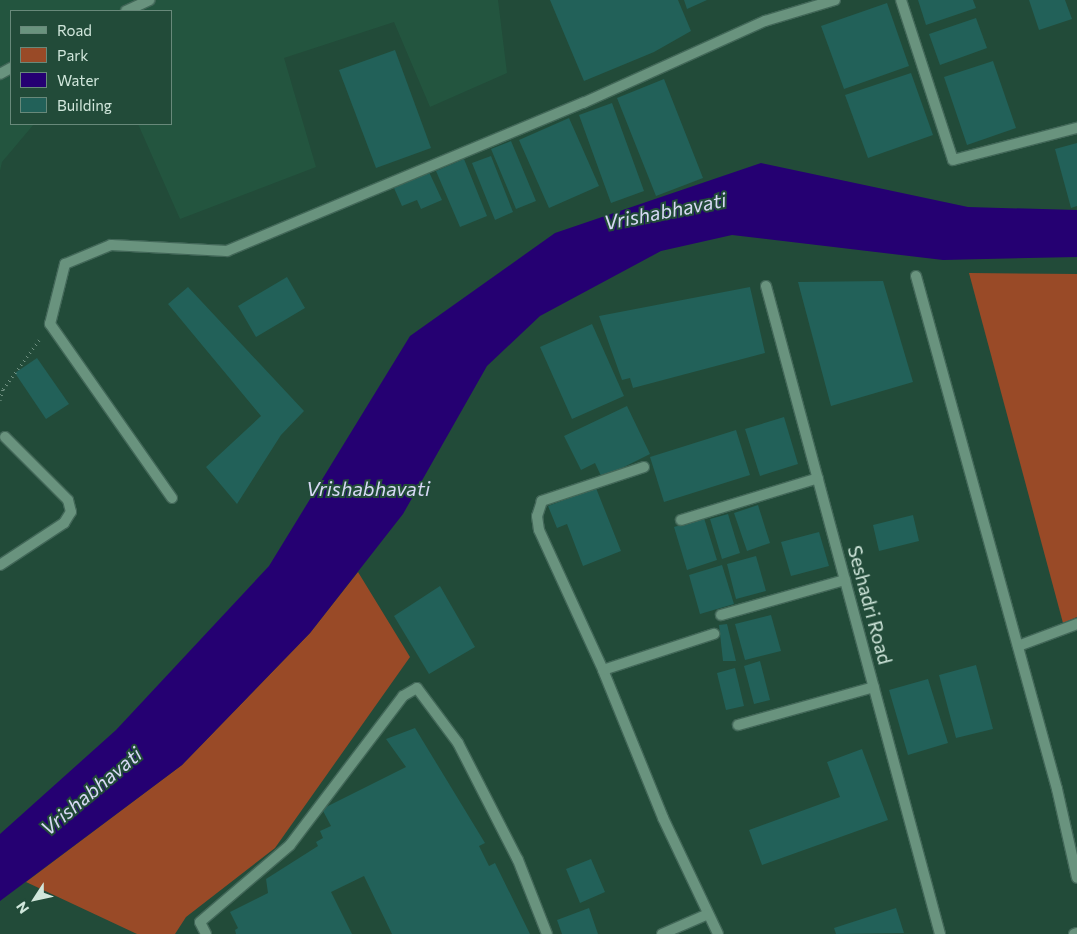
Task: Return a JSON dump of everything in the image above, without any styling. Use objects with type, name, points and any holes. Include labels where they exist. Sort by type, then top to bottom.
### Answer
[{"type":"street","points":[[128,10],[150,0]]},
{"type":"street","points":[[172,498],[50,324],[65,264],[111,245],[227,251],[583,103],[765,21],[835,0]]},
{"type":"street","points":[[901,0],[953,160],[1077,128]]},
{"type":"street","points":[[916,276],[1057,790],[1077,878]]},
{"type":"street","name":"Seshadri Road","points":[[766,286],[940,934]]},
{"type":"street","points":[[0,565],[64,523],[71,512],[68,500],[5,436]]},
{"type":"street","points":[[644,467],[542,501],[537,516],[539,530],[604,670],[663,818],[718,934]]},
{"type":"street","points":[[681,520],[818,478]]},
{"type":"street","points":[[721,615],[845,580]]},
{"type":"street","points":[[1018,646],[1077,624]]},
{"type":"street","points":[[604,670],[714,634]]},
{"type":"street","points":[[738,725],[874,687]]},
{"type":"street","points":[[206,934],[200,922],[290,844],[402,696],[417,688],[458,743],[518,860],[547,934]]},
{"type":"street","points":[[662,934],[708,914]]},
{"type":"path","points":[[0,400],[13,375],[50,324]]},
{"type":"shaded area","points":[[0,0],[498,0],[507,73],[430,107],[394,22],[284,58],[316,167],[180,219],[138,125],[172,125],[172,10],[10,10],[10,125],[33,125],[2,162],[0,171]]},
{"type":"green space","points":[[969,273],[1077,274],[1077,617],[1063,623]]},
{"type":"green space","points":[[358,572],[410,657],[275,848],[186,917],[175,934],[137,934],[26,882],[182,765],[310,633]]},
{"type":"water","name":"Vrishabhavati","points":[[761,163],[968,207],[1077,210],[1077,257],[943,260],[732,235],[661,251],[540,316],[487,366],[403,514],[310,633],[182,765],[0,901],[0,834],[116,730],[269,566],[410,336],[555,233]]},
{"type":"building","points":[[550,0],[678,0],[691,31],[654,52],[584,81]]},
{"type":"building","points":[[684,0],[707,0],[687,9]]},
{"type":"building","points":[[918,0],[973,0],[976,8],[926,25]]},
{"type":"building","points":[[1029,0],[1065,0],[1072,19],[1039,30]]},
{"type":"building","points":[[887,3],[909,66],[844,89],[821,26]]},
{"type":"building","points":[[976,18],[987,48],[940,65],[929,34]]},
{"type":"building","points":[[395,50],[431,148],[376,168],[339,70]]},
{"type":"building","points":[[993,61],[1016,128],[967,145],[944,77]]},
{"type":"building","points":[[911,73],[933,135],[868,158],[845,95]]},
{"type":"building","points":[[664,79],[703,178],[656,196],[617,98]]},
{"type":"building","points":[[612,103],[644,191],[611,203],[579,115]]},
{"type":"building","points":[[569,118],[599,186],[549,208],[519,140]]},
{"type":"building","points":[[511,141],[536,201],[516,209],[491,149]]},
{"type":"building","points":[[1077,143],[1077,206],[1071,208],[1055,149]]},
{"type":"building","points":[[491,156],[513,212],[495,220],[472,163]]},
{"type":"building","points":[[464,159],[487,216],[460,227],[436,171]]},
{"type":"building","points":[[429,172],[442,200],[421,209],[417,200],[402,206],[394,188]]},
{"type":"building","points":[[287,277],[305,308],[256,337],[238,306]]},
{"type":"building","points":[[883,281],[913,382],[831,406],[798,282]]},
{"type":"building","points":[[188,287],[304,411],[281,435],[237,504],[206,467],[261,416],[168,304]]},
{"type":"building","points":[[750,287],[765,353],[633,388],[630,378],[622,380],[599,316]]},
{"type":"building","points":[[592,324],[624,396],[572,419],[540,347]]},
{"type":"building","points":[[37,358],[69,404],[46,419],[15,373]]},
{"type":"building","points":[[627,406],[650,454],[602,478],[595,463],[581,470],[564,436]]},
{"type":"building","points":[[784,417],[798,464],[760,476],[745,429]]},
{"type":"building","points":[[736,430],[750,475],[664,502],[650,457]]},
{"type":"building","points":[[596,488],[621,551],[583,566],[567,524],[557,528],[548,506]]},
{"type":"building","points":[[758,505],[770,543],[747,551],[734,513]]},
{"type":"building","points":[[728,514],[740,553],[722,559],[710,519]]},
{"type":"building","points":[[913,515],[919,541],[879,551],[873,525]]},
{"type":"building","points":[[704,518],[717,560],[687,570],[674,527]]},
{"type":"building","points":[[819,532],[829,566],[791,576],[781,542]]},
{"type":"building","points":[[756,556],[766,591],[736,599],[727,564]]},
{"type":"building","points":[[722,565],[734,604],[700,614],[689,575]]},
{"type":"building","points":[[440,586],[475,647],[429,674],[394,616]]},
{"type":"building","points":[[771,615],[781,651],[745,660],[735,624]]},
{"type":"building","points":[[727,624],[736,661],[723,661],[719,625]]},
{"type":"building","points":[[760,661],[770,700],[754,704],[744,666]]},
{"type":"building","points":[[976,665],[993,729],[956,738],[939,675]]},
{"type":"building","points":[[735,668],[744,706],[726,710],[717,673]]},
{"type":"building","points":[[928,679],[948,743],[908,755],[889,690]]},
{"type":"building","points":[[415,728],[485,843],[479,846],[489,866],[495,863],[530,934],[392,934],[364,876],[331,892],[352,934],[236,934],[235,930],[238,928],[230,912],[268,893],[266,879],[318,846],[316,842],[323,838],[320,831],[331,826],[322,809],[406,767],[386,739]]},
{"type":"building","points":[[862,749],[888,820],[762,865],[749,830],[840,797],[827,762]]},
{"type":"building","points":[[591,859],[605,892],[580,903],[566,869]]},
{"type":"building","points":[[589,908],[598,934],[562,934],[557,920]]},
{"type":"building","points":[[896,908],[904,933],[836,934],[834,928]]}]
